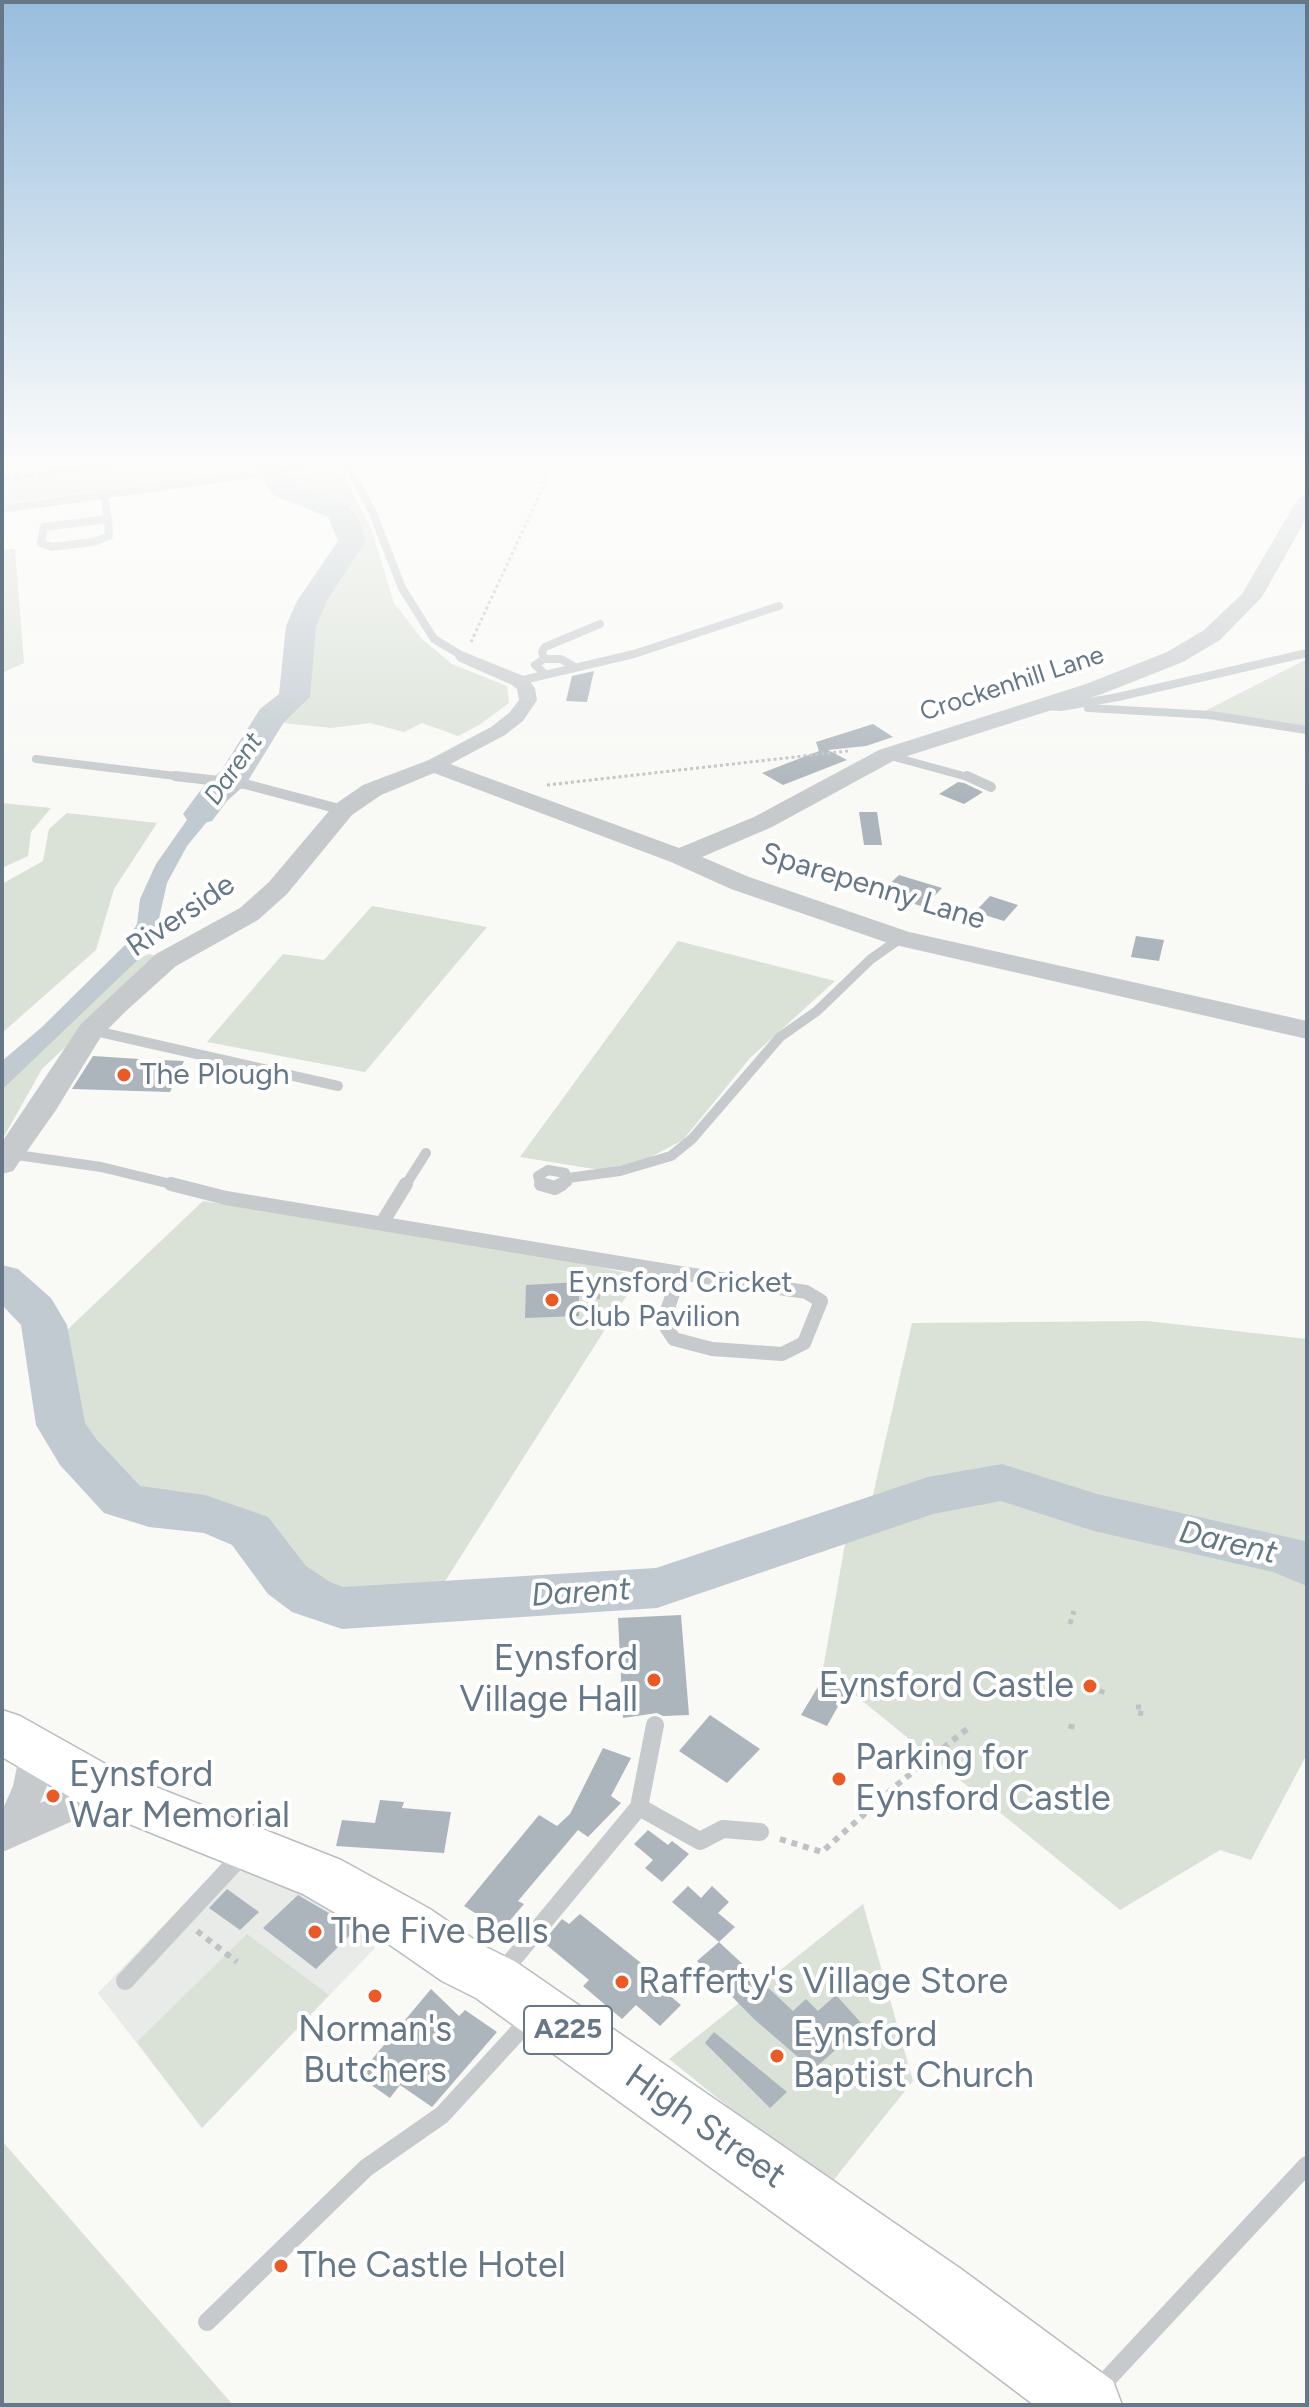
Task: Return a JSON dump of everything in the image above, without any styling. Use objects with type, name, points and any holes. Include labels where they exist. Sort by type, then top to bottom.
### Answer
[{"type":"main road","name":"High Street","points":[[19,1741],[106,1791],[322,1877],[410,1927],[462,1963],[517,1995],[938,2292],[1087,2404]]},
{"type":"street","name":"Crockenhill Lane","points":[[680,857],[763,822],[886,756],[1048,706],[1165,662],[1212,635],[1251,597],[1264,574]]},
{"type":"street","points":[[434,765],[487,737],[516,717],[528,700],[526,688],[519,681],[464,657]]},
{"type":"street","name":"Sparepenny Lane","points":[[434,765],[680,857],[740,883],[901,938],[1307,1030]]},
{"type":"street","name":"Riverside","points":[[6,1159],[91,1030],[166,960],[249,914],[278,888],[343,810],[372,790],[434,765]]},
{"type":"street","points":[[6,1834],[30,1786],[19,1741]]},
{"type":"street","points":[[6,1834],[106,1791]]},
{"type":"lane","points":[[397,574],[434,639],[464,657]]},
{"type":"lane","points":[[519,681],[634,654],[779,606]]},
{"type":"lane","points":[[544,659],[542,652],[545,647],[600,624]]},
{"type":"lane","points":[[1048,706],[1118,697],[1307,653]]},
{"type":"lane","points":[[544,673],[538,671],[535,665],[544,659],[561,659],[573,666]]},
{"type":"lane","points":[[1048,706],[1211,715],[1307,730]]},
{"type":"lane","points":[[886,756],[963,774],[991,787]]},
{"type":"lane","points":[[36,759],[245,784],[343,810]]},
{"type":"lane","points":[[568,1178],[620,1171],[671,1156],[692,1139],[780,1037],[817,1011],[871,959],[901,938]]},
{"type":"lane","points":[[91,1030],[338,1086]]},
{"type":"lane","points":[[382,1223],[426,1153]]},
{"type":"lane","points":[[6,1159],[101,1167],[226,1198],[806,1292],[821,1301],[804,1343],[782,1354],[712,1349],[674,1339],[666,1327],[668,1308],[680,1273]]},
{"type":"lane","points":[[207,2322],[366,2168],[442,2115],[639,1807],[655,1725]]},
{"type":"lane","points":[[639,1807],[700,1841],[723,1829],[760,1832]]},
{"type":"lane","points":[[125,1981],[248,1848]]},
{"type":"lane","points":[[1087,2404],[1307,2165]]},
{"type":"path","points":[[464,657],[503,574]]},
{"type":"path","points":[[500,791],[847,751],[871,751],[886,756]]},
{"type":"path","points":[[589,1257],[600,1276],[596,1309]]},
{"type":"path","points":[[1070,1624],[1074,1611]]},
{"type":"path","points":[[1136,1707],[1142,1707],[1140,1716]]},
{"type":"path","points":[[760,1832],[822,1852],[898,1784],[967,1729]]},
{"type":"path","points":[[183,1920],[237,1962]]},
{"type":"shaded area","points":[[2,574],[17,574],[24,663],[2,673]]},
{"type":"shaded area","points":[[344,574],[385,574],[394,603],[422,639],[452,664],[507,686],[509,703],[458,736],[422,723],[404,732],[370,723],[331,728],[283,723],[308,695],[310,627]]},
{"type":"shaded area","points":[[1307,659],[1307,734],[1193,717]]},
{"type":"shaded area","points":[[2,803],[51,808],[31,832],[28,856],[2,868]]},
{"type":"shaded area","points":[[67,813],[157,823],[114,889],[96,950],[2,1033],[2,884],[43,861],[49,829]]},
{"type":"shaded area","points":[[372,906],[487,927],[365,1072],[207,1042],[283,954],[324,960]]},
{"type":"shaded area","points":[[678,941],[835,981],[750,1058],[683,1140],[643,1161],[600,1170],[520,1157]]},
{"type":"shaded area","points":[[149,954],[160,957],[42,1069],[2,1140],[2,1090],[140,958]]},
{"type":"shaded area","points":[[203,1201],[574,1261],[639,1276],[435,1597],[348,1601],[297,1576],[260,1525],[215,1508],[134,1493],[94,1451],[74,1417],[59,1380],[66,1331]]},
{"type":"shaded area","points":[[1147,1321],[1307,1339],[1307,1554],[1296,1548],[1089,1502],[1006,1474],[923,1489],[870,1508],[912,1323]]},
{"type":"shaded area","points":[[1004,1489],[1094,1520],[1286,1564],[1307,1576],[1307,1754],[1251,1860],[1220,1850],[1120,1910],[823,1669],[846,1538],[938,1502]]},
{"type":"shaded area","points":[[229,1857],[304,1889],[356,1928],[375,1948],[202,2128],[98,1993]]},
{"type":"shaded area","points":[[863,1904],[913,2081],[828,2187],[669,2059]]},
{"type":"shaded area","points":[[247,1934],[329,1995],[202,2128],[137,2042]]},
{"type":"shaded area","points":[[2,2141],[233,2405],[2,2405]]},
{"type":"water","points":[[230,768],[245,770],[242,779],[187,846],[167,883],[158,923],[140,958],[2,1090],[2,1061],[42,1027],[125,945],[137,924],[140,899],[156,864],[203,797],[221,785]]},
{"type":"water","points":[[2,1271],[50,1306],[69,1352],[33,1358],[30,1327],[2,1298]]},
{"type":"building","points":[[594,671],[587,702],[566,701],[572,676]]},
{"type":"building","points":[[873,724],[893,737],[866,746],[828,750],[847,760],[783,785],[762,773],[819,751],[816,742]]},
{"type":"building","points":[[958,782],[983,792],[964,804],[939,794]]},
{"type":"building","points":[[859,812],[877,812],[882,845],[864,845]]},
{"type":"building","points":[[899,875],[942,888],[924,907],[880,893]]},
{"type":"building","points":[[990,896],[1018,905],[1004,921],[975,912]]},
{"type":"building","points":[[1136,936],[1164,940],[1159,961],[1131,957]]},
{"type":"building","name":"The Plough","points":[[93,1056],[184,1061],[170,1092],[72,1089]]},
{"type":"building","name":"Eynsford Cricket Club Pavilion","points":[[579,1282],[579,1316],[525,1318],[526,1285]]},
{"type":"building","name":"Eynsford Village Hall","points":[[681,1615],[689,1715],[663,1716],[657,1713],[623,1718],[618,1618]]},
{"type":"building","points":[[822,1680],[846,1692],[827,1726],[801,1715]]},
{"type":"building","points":[[710,1715],[760,1749],[727,1783],[679,1751]]},
{"type":"building","points":[[603,1748],[631,1758],[611,1796],[621,1803],[588,1837],[578,1830],[518,1901],[524,1904],[502,1930],[464,1906],[539,1815],[557,1826],[570,1814]]},
{"type":"building","points":[[380,1800],[404,1802],[402,1808],[451,1812],[444,1853],[336,1846],[342,1820],[375,1823]]},
{"type":"building","points":[[648,1830],[668,1845],[672,1841],[689,1854],[662,1882],[645,1868],[653,1860],[634,1844]]},
{"type":"building","points":[[688,1886],[701,1898],[712,1886],[729,1902],[718,1913],[735,1927],[719,1942],[672,1902]]},
{"type":"building","points":[[227,1889],[259,1912],[240,1930],[209,1908]]},
{"type":"building","name":"The Five Bells","points":[[298,1895],[356,1929],[316,1969],[263,1928]]},
{"type":"building","points":[[580,1914],[661,1979],[656,1984],[681,2005],[660,2026],[636,2005],[622,2019],[583,1986],[589,1980],[543,1942],[562,1919],[569,1924]]},
{"type":"building","points":[[719,1942],[793,2011],[806,1999],[818,2011],[836,1995],[863,2025],[813,2070],[754,2019],[697,1961]]},
{"type":"building","points":[[431,1989],[459,2016],[465,2010],[497,2032],[432,2107],[400,2085],[390,2098],[358,2076]]},
{"type":"building","points":[[714,2032],[787,2092],[770,2108],[705,2043]]},
{"type":"waterway","name":"Darent","points":[[200,814],[215,794],[234,777],[271,716],[294,697],[301,626],[312,601],[330,574]]},
{"type":"waterway","name":"Darent","points":[[2,1280],[35,1309],[44,1325],[61,1425],[78,1452],[122,1500],[149,1508],[205,1514],[250,1531],[287,1580],[311,1597],[342,1608],[657,1588],[928,1496],[1002,1482],[1094,1512],[1286,1555],[1307,1566]]},
{"type":"place","name":"The Plough","points":[[124,1075]]},
{"type":"place","name":"Eynsford Cricket Club Pavilion","points":[[552,1300]]},
{"type":"place","name":"Eynsford Village Hall","points":[[654,1680]]},
{"type":"place","name":"Eynsford Castle","points":[[1090,1686]]},
{"type":"place","name":"Parking for Eynsford Castle","points":[[839,1779]]},
{"type":"place","name":"Eynsford War Memorial","points":[[53,1796]]},
{"type":"place","name":"The Five Bells","points":[[315,1932]]},
{"type":"place","name":"Rafferty's Village Store","points":[[622,1982]]},
{"type":"place","name":"Norman's Butchers","points":[[375,1996]]},
{"type":"place","name":"Eynsford Baptist Church","points":[[777,2056]]},
{"type":"place","name":"The Castle Hotel","points":[[281,2266]]}]
